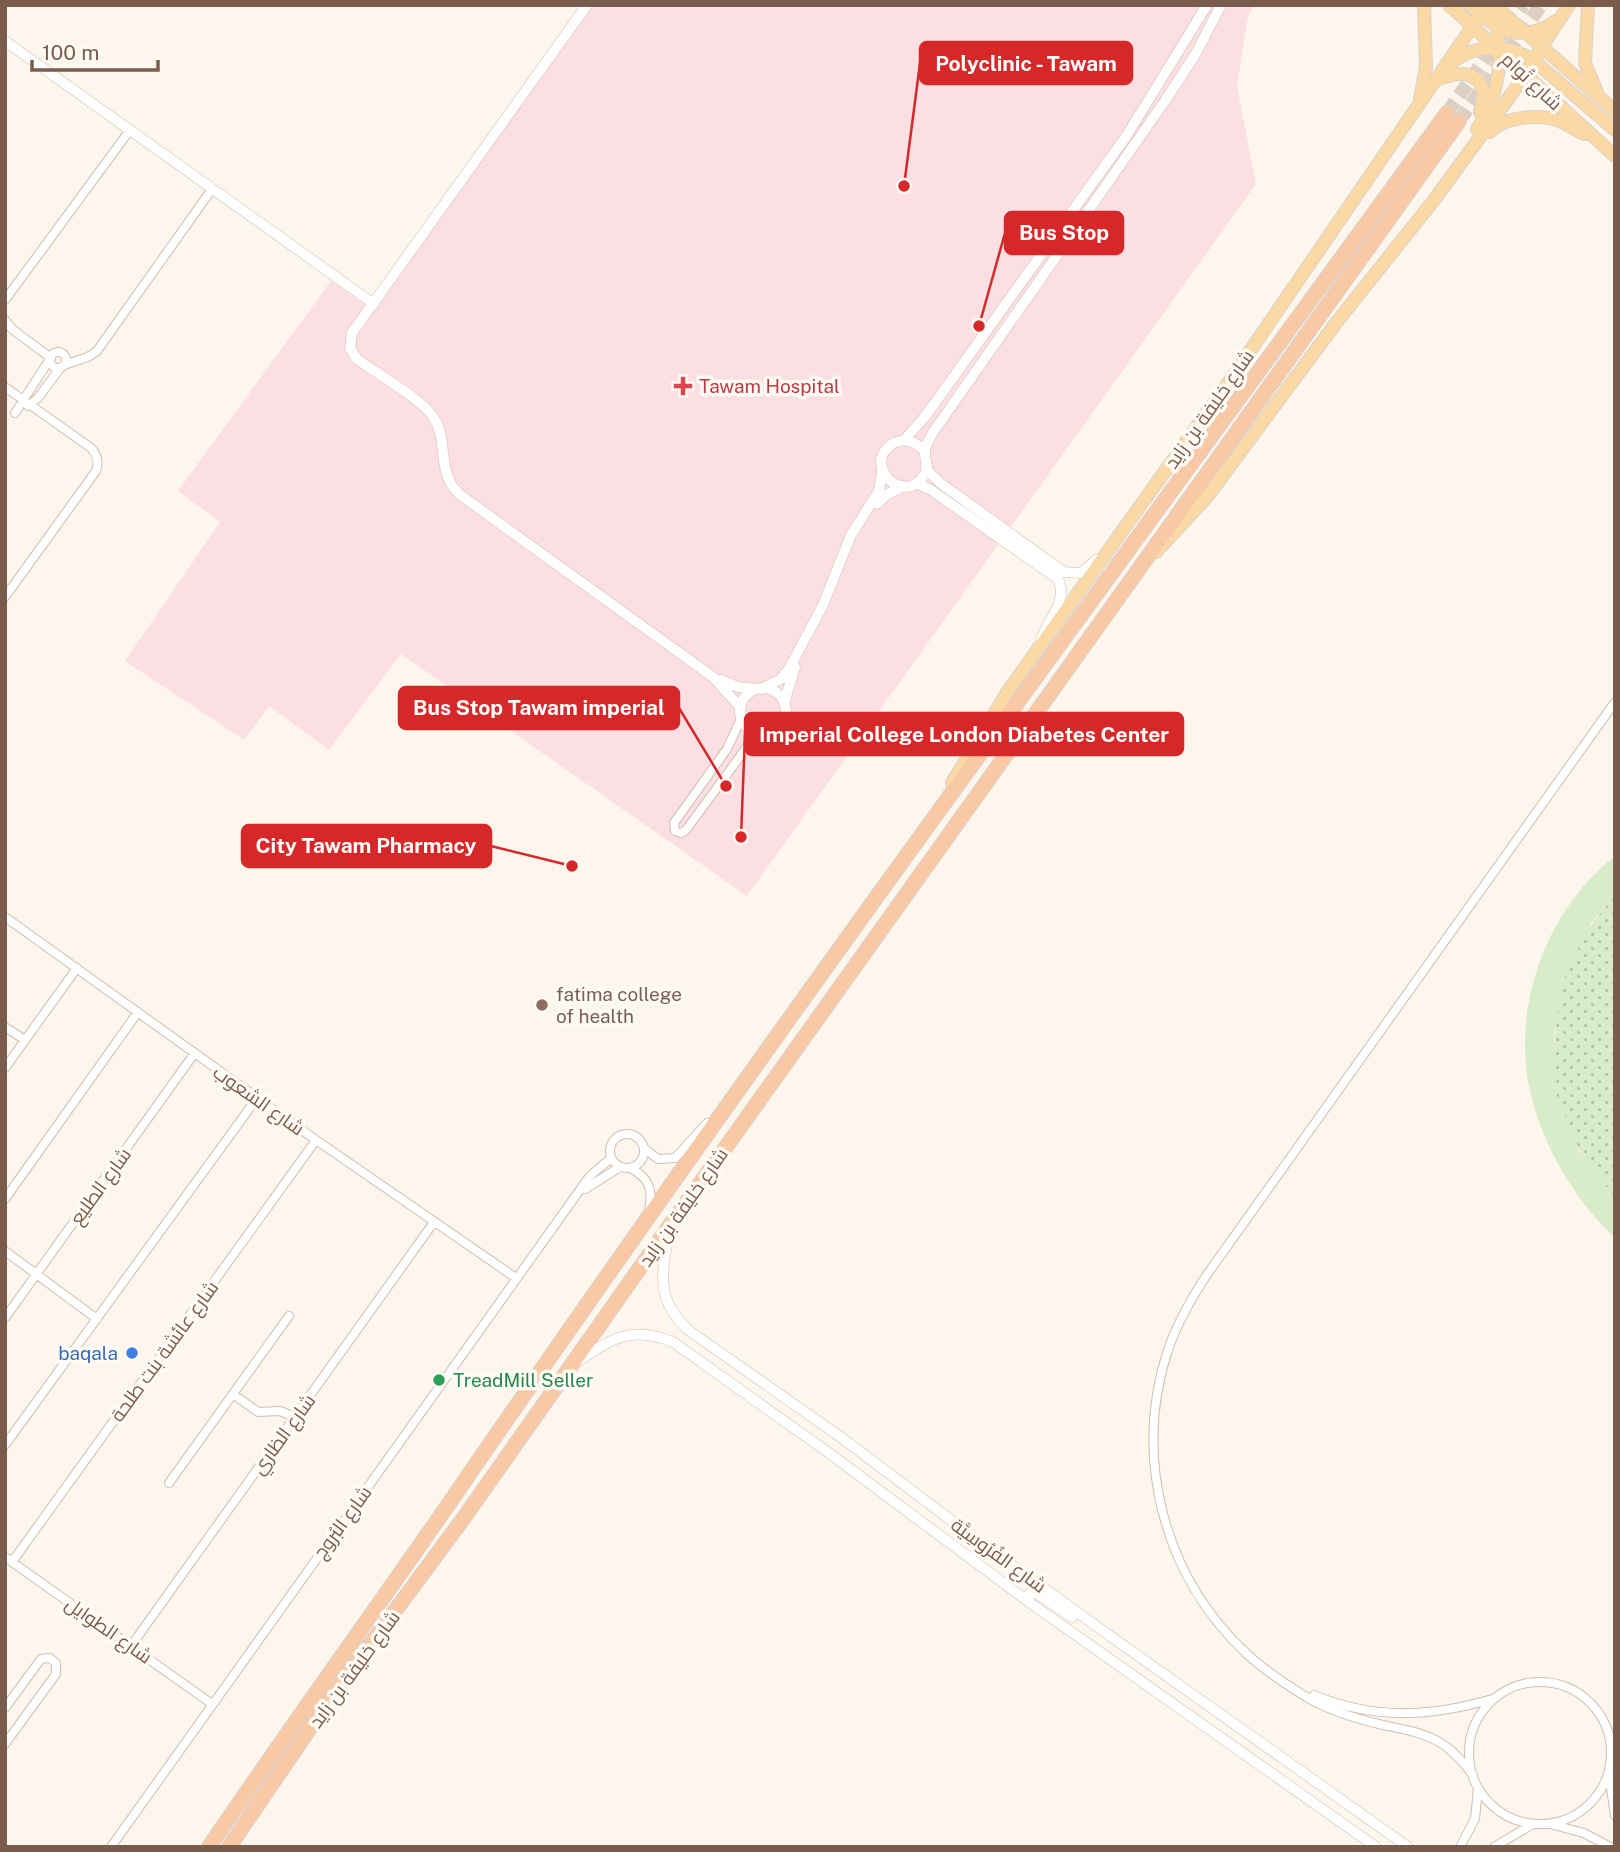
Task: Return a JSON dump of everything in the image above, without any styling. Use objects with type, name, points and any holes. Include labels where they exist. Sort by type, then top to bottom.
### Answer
[{"type":"highway","name":"شارع خليفة بن زايد","points":[[209,1847],[737,1090],[936,816],[1453,117],[1138,568],[463,1519],[329,1700],[229,1847]]},
{"type":"main road","points":[[1418,107],[1426,68],[1424,5]]},
{"type":"main road","name":"شارع تُوام","points":[[1449,5],[1615,156]]},
{"type":"main road","points":[[1453,175],[1461,154],[1493,99],[1498,79],[1497,27],[1488,8],[1470,5]]},
{"type":"main road","points":[[1513,5],[1517,52],[1524,74]]},
{"type":"main road","points":[[1588,5],[1585,63],[1600,99]]},
{"type":"main road","name":"شارع خليفة بن زايد","points":[[936,816],[988,721],[1039,646],[1280,308],[1472,27],[1488,8]]},
{"type":"main road","name":"شارع تُوام","points":[[1488,8],[1541,46],[1615,111]]},
{"type":"main road","points":[[1497,27],[1546,27],[1566,10]]},
{"type":"main road","name":"شارع خليفة بن زايد","points":[[1138,568],[1174,534],[1206,497],[1336,323],[1453,175],[1566,10]]},
{"type":"main road","points":[[1444,68],[1469,52],[1499,49],[1517,52],[1533,60],[1615,130]]},
{"type":"main road","points":[[1436,80],[1464,73],[1472,75],[1482,85],[1485,98],[1473,135]]},
{"type":"main road","points":[[1453,175],[1471,158],[1495,127],[1506,121],[1551,119],[1597,140]]},
{"type":"street","points":[[587,5],[352,334],[350,348],[357,359],[433,416],[439,432],[446,475],[454,490],[713,677],[740,707]]},
{"type":"street","points":[[904,440],[925,418],[1126,135],[1186,43],[1207,5]]},
{"type":"street","points":[[1107,551],[1081,573],[1064,572],[940,483],[927,470],[925,452],[932,434],[1165,101],[1195,55],[1222,5]]},
{"type":"street","points":[[5,41],[374,304]]},
{"type":"street","points":[[5,300],[130,130]]},
{"type":"street","points":[[52,356],[53,366],[93,354],[101,346],[212,189]]},
{"type":"street","points":[[1026,302],[1026,296],[1038,274],[1034,265]]},
{"type":"street","points":[[5,320],[12,329],[52,356]]},
{"type":"street","points":[[27,402],[29,389],[52,356],[60,353],[63,363]]},
{"type":"street","points":[[17,414],[63,363]]},
{"type":"street","points":[[5,387],[91,448],[96,453],[98,465],[93,476],[5,597]]},
{"type":"street","points":[[713,677],[729,684],[759,689],[775,692],[784,703],[786,712],[782,723],[774,731],[764,734],[747,747],[686,830],[681,833],[676,831],[674,823],[727,749],[741,719],[740,707],[747,694],[759,689],[776,683],[790,667],[818,614],[856,525],[877,497],[882,472],[881,459],[885,450],[893,443],[904,440],[916,443],[925,452]]},
{"type":"street","points":[[784,703],[794,669],[831,601],[861,527],[877,503],[903,486],[916,483],[924,476],[927,465]]},
{"type":"street","points":[[882,472],[890,482],[903,486]]},
{"type":"street","points":[[916,483],[931,490],[1058,579],[1062,590],[1061,598],[1039,646]]},
{"type":"street","points":[[1473,1775],[1452,1752],[1430,1737],[1339,1712],[1315,1701],[1261,1665],[1228,1634],[1194,1588],[1172,1544],[1160,1504],[1153,1454],[1156,1401],[1169,1346],[1185,1311],[1206,1276],[1615,702]]},
{"type":"street","points":[[741,719],[750,731],[764,734]]},
{"type":"street","name":"شارع الشعوب","points":[[5,917],[194,1054],[516,1278]]},
{"type":"street","points":[[5,1068],[77,968]]},
{"type":"street","points":[[5,1199],[138,1012]]},
{"type":"street","points":[[5,1027],[25,1040]]},
{"type":"street","name":"شارع الطليع","points":[[5,1318],[194,1054]]},
{"type":"street","points":[[645,1149],[658,1159],[667,1160],[678,1156],[737,1090]]},
{"type":"street","points":[[5,1445],[257,1098]]},
{"type":"street","points":[[630,1168],[642,1161],[645,1149],[642,1140],[635,1135],[622,1134],[612,1142],[611,1158],[620,1167],[630,1168],[643,1175],[650,1185],[648,1217]]},
{"type":"street","name":"شارع عائشة بنت طلحة","points":[[9,1559],[316,1140]]},
{"type":"street","name":"شارع البُروج","points":[[111,1847],[590,1176],[611,1158]]},
{"type":"street","name":"شارع البُروج","points":[[575,1199],[596,1180],[620,1167]]},
{"type":"street","name":"شارع الفُرُوسِيَّة","points":[[673,1221],[664,1254],[662,1278],[669,1305],[682,1325],[842,1438],[992,1551],[1408,1847]]},
{"type":"street","name":"شارع الظاري","points":[[131,1646],[434,1222]]},
{"type":"street","points":[[5,1251],[97,1319]]},
{"type":"street","points":[[169,1483],[289,1316]]},
{"type":"street","name":"شارع الفُرُوسِيَّة","points":[[570,1367],[602,1344],[624,1334],[650,1335],[673,1342],[829,1452],[1029,1602],[1376,1847]]},
{"type":"street","points":[[233,1394],[258,1412],[280,1411],[295,1416]]},
{"type":"street","name":"شارع الطوايل","points":[[9,1559],[212,1704]]},
{"type":"street","points":[[1029,1602],[1029,1594],[1031,1591],[1035,1592],[1090,1629],[1113,1638]]},
{"type":"street","points":[[5,1708],[39,1662],[47,1658],[54,1661],[58,1668],[56,1674],[5,1744]]},
{"type":"street","points":[[1610,1847],[1584,1833],[1507,1816],[1486,1799],[1478,1788],[1470,1761],[1472,1733],[1477,1720],[1495,1699],[1514,1687],[1544,1682],[1566,1687],[1586,1698],[1604,1721],[1609,1735],[1612,1750],[1609,1773],[1615,1816]]},
{"type":"street","points":[[1301,1692],[1361,1711],[1395,1714],[1442,1712],[1495,1699]]},
{"type":"street","points":[[1547,1824],[1563,1820],[1585,1807],[1602,1788],[1609,1773]]},
{"type":"street","points":[[1460,1847],[1475,1819],[1478,1788]]},
{"type":"street","points":[[1494,1847],[1534,1824]]},
{"type":"shaded area","name":"Tawam Hospital","points":[[591,5],[1254,5],[1248,16],[1237,86],[1256,184],[747,896],[401,654],[329,750],[269,706],[244,740],[125,661],[220,522],[178,491],[331,281],[370,309]]},
{"type":"green space","points":[[1615,856],[1615,896],[1592,922],[1566,972],[1554,1034],[1557,1096],[1579,1151],[1615,1197],[1615,1238],[1586,1206],[1552,1152],[1536,1112],[1525,1059],[1531,993],[1553,931],[1570,903],[1591,878]]},
{"type":"green space","points":[[1615,896],[1615,1197],[1588,1164],[1565,1121],[1557,1096],[1554,1051],[1559,1001],[1570,962],[1586,932]]},
{"type":"tunnel","points":[[1447,113],[1523,5]]},
{"type":"tunnel","points":[[1459,121],[1541,5]]},
{"type":"place","name":"Polyclinic - Tawam","points":[[904,186]]},
{"type":"place","name":"Bus Stop","points":[[979,326]]},
{"type":"place","name":"Tawam Hospital","points":[[683,386]]},
{"type":"place","name":"Bus Stop Tawam imperial","points":[[726,786]]},
{"type":"place","name":"Imperial College London Diabetes Center","points":[[741,837]]},
{"type":"place","name":"City Tawam Pharmacy","points":[[572,866]]},
{"type":"place","name":"fatima college of health","points":[[542,1005]]},
{"type":"place","name":"baqala","points":[[132,1353]]},
{"type":"place","name":"TreadMill Seller","points":[[439,1380]]}]
